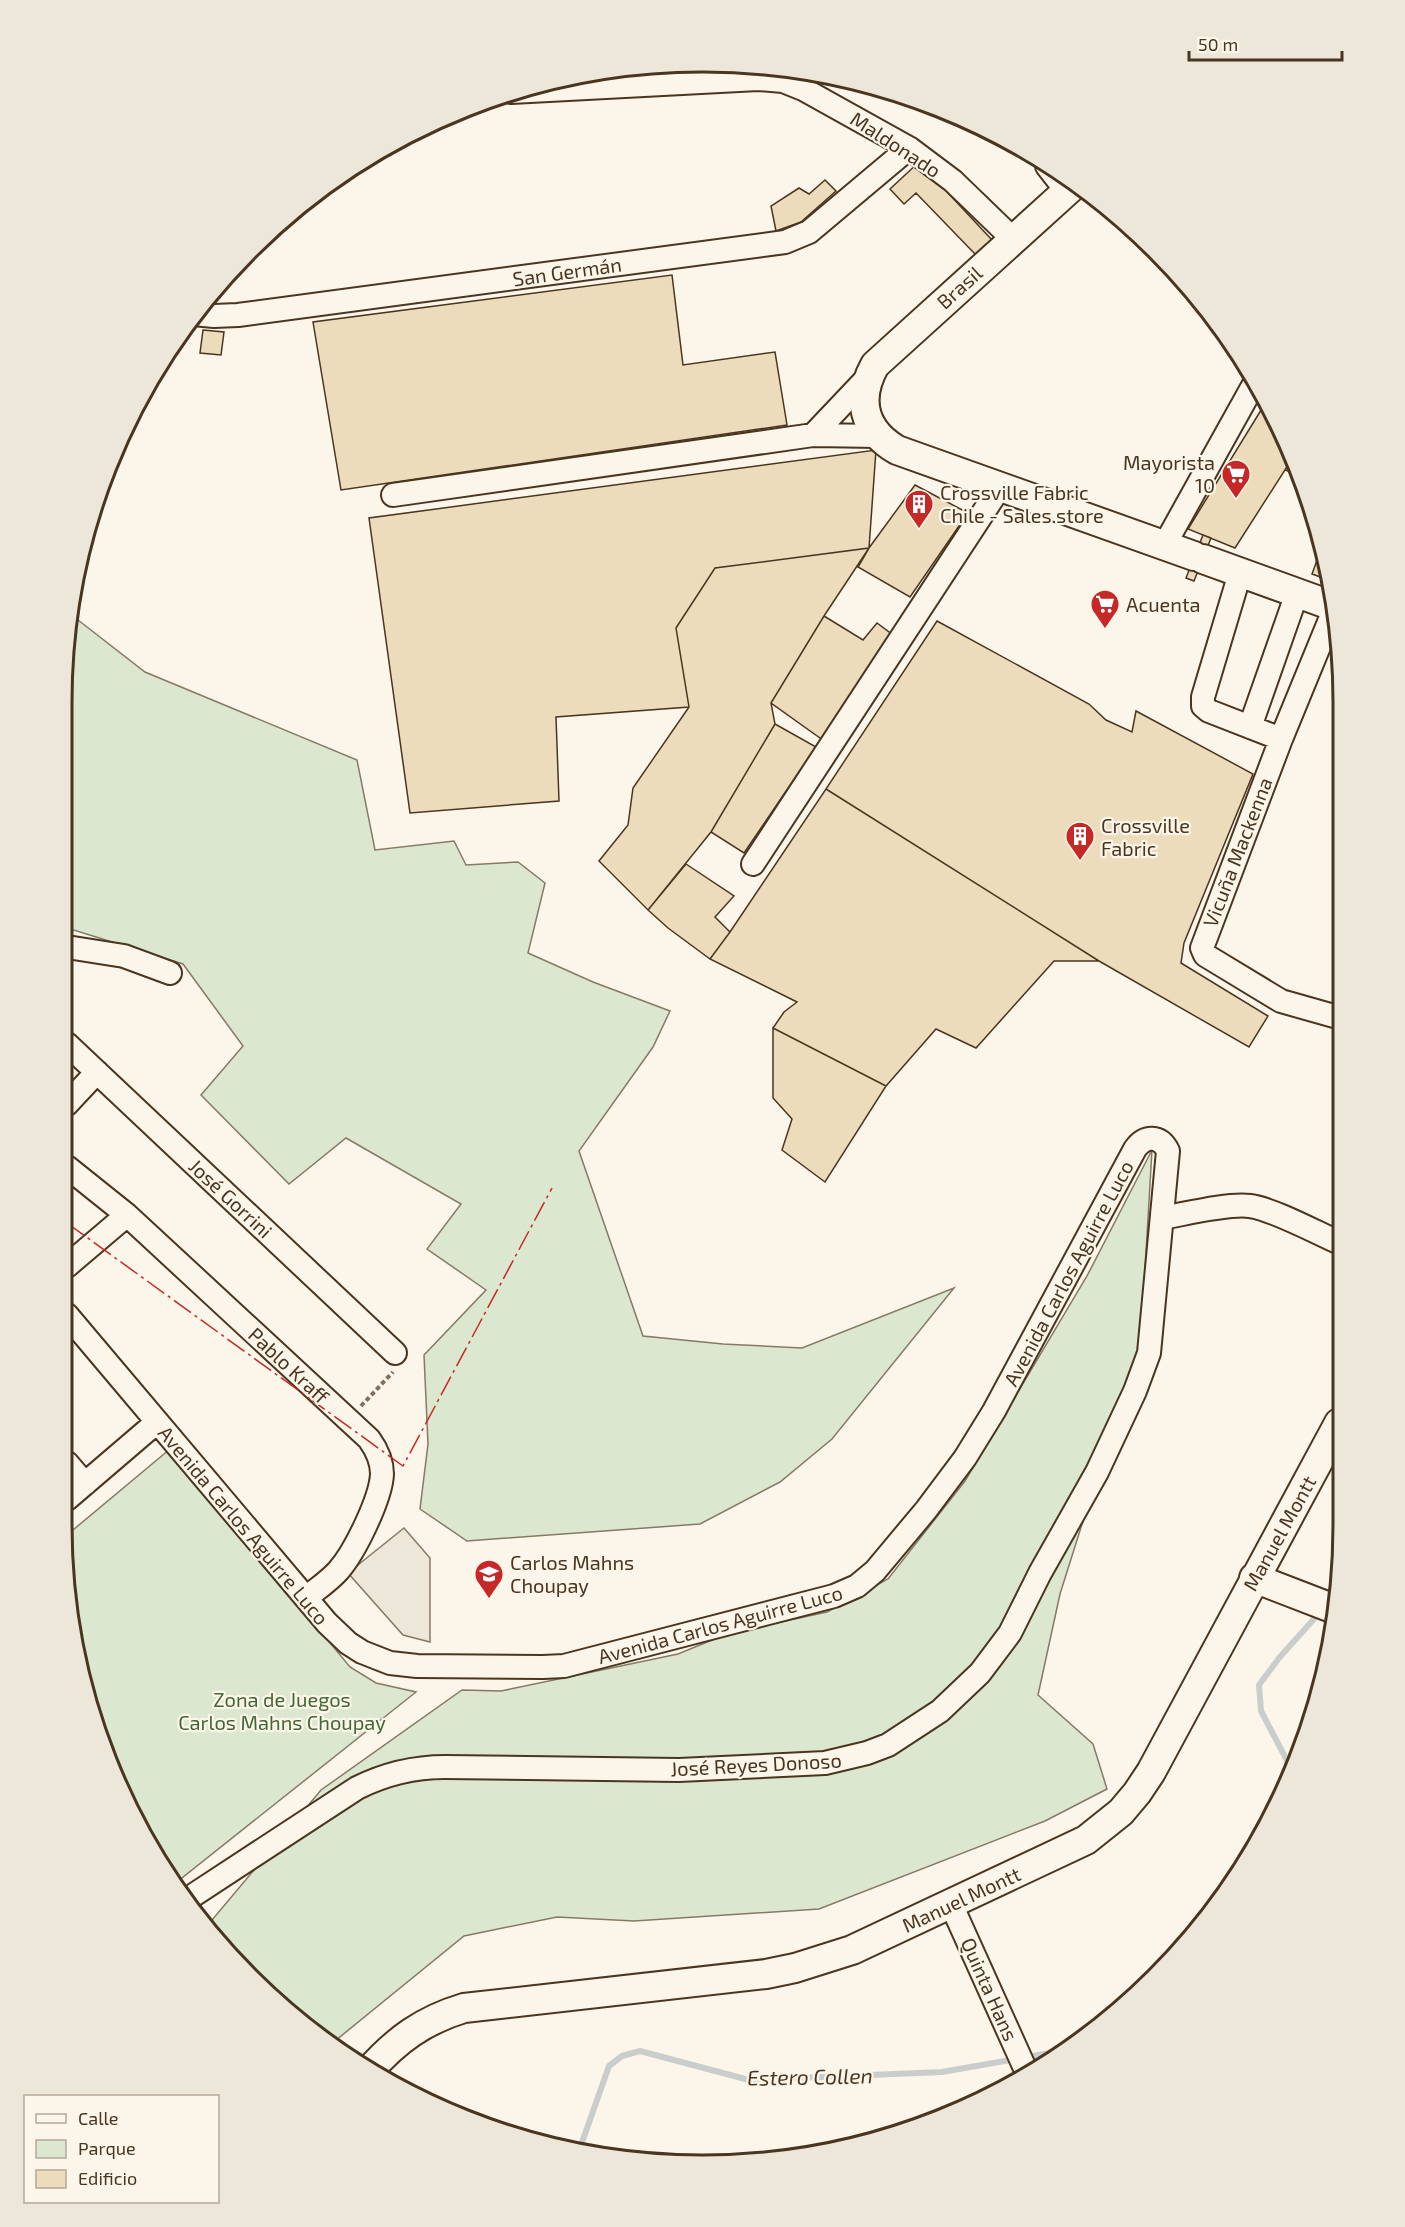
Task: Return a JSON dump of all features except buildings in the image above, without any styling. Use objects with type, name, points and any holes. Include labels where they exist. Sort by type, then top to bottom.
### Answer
[{"type":"main road","name":"Brasil","points":[[866,390],[875,365],[884,355],[1069,189]]},
{"type":"main road","points":[[866,390],[867,415],[878,436],[897,450],[1325,605]]},
{"type":"main road","name":"Manuel Montt","points":[[376,2064],[400,2039],[415,2028],[448,2013],[481,2006],[756,1975],[795,1968],[852,1950],[1067,1851],[1086,1840],[1121,1812],[1150,1772],[1333,1434]]},
{"type":"main road","points":[[1254,1578],[1328,1606]]},
{"type":"street","name":"Maldonado","points":[[553,90],[771,79],[803,89],[909,148],[953,182],[1013,239]]},
{"type":"street","name":"San Germán","points":[[205,315],[238,315],[785,242],[809,232],[909,148]]},
{"type":"street","points":[[813,435],[866,390]]},
{"type":"street","points":[[1164,546],[1251,390]]},
{"type":"street","points":[[393,495],[813,435],[878,436]]},
{"type":"street","points":[[753,864],[1000,487]]},
{"type":"street","points":[[1240,573],[1203,697],[1203,706],[1209,711],[1281,739]]},
{"type":"street","points":[[1250,727],[1297,593]]},
{"type":"street","name":"Vicuña Mackenna","points":[[1328,620],[1202,943],[1202,951],[1281,1001],[1333,1016]]},
{"type":"street","points":[[72,948],[124,956],[170,973]]},
{"type":"street","name":"José Gorrini","points":[[72,1049],[395,1353]]},
{"type":"street","points":[[72,1099],[97,1072]]},
{"type":"street","name":"Avenida Carlos Aguirre Luco","points":[[72,1321],[327,1623],[348,1643],[369,1655],[390,1663],[417,1666],[543,1667],[579,1663],[846,1591],[866,1579],[883,1562],[946,1484],[975,1443],[994,1412],[1135,1149],[1143,1140],[1149,1138],[1162,1142],[1168,1151],[1162,1218]]},
{"type":"street","name":"Pablo Kraff","points":[[72,1171],[127,1215],[369,1439],[376,1449],[382,1473],[380,1486],[353,1550],[339,1570],[306,1598]]},
{"type":"street","points":[[1162,1218],[1236,1206],[1250,1206],[1266,1210],[1333,1240]]},
{"type":"street","points":[[72,1262],[127,1215]]},
{"type":"street","name":"José Reyes Donoso","points":[[193,1895],[357,1788],[402,1770],[423,1767],[689,1769],[825,1763],[867,1753],[888,1745],[940,1711],[980,1673],[1005,1640],[1119,1429],[1149,1353],[1162,1218]]},
{"type":"street","points":[[72,1495],[157,1422]]},
{"type":"street","points":[[72,1468],[85,1484]]},
{"type":"street","name":"Quinta Hans","points":[[951,1904],[1025,2067]]},
{"type":"path","points":[[348,1420],[394,1371],[398,1361],[395,1353]]},
{"type":"green space","points":[[77,619],[145,672],[357,760],[375,850],[454,841],[466,865],[518,862],[545,883],[528,953],[593,982],[670,1011],[653,1047],[579,1151],[643,1336],[723,1344],[802,1348],[954,1288],[832,1439],[780,1482],[700,1524],[467,1541],[420,1509],[428,1444],[424,1355],[486,1290],[427,1249],[461,1204],[346,1138],[289,1184],[201,1095],[243,1046],[183,964],[72,930],[72,702]]},
{"type":"green space","points":[[1152,1150],[1138,1389],[1089,1502],[1060,1594],[1038,1695],[1093,1744],[1107,1789],[1045,1821],[819,1909],[634,1921],[557,1917],[464,1936],[338,2039],[287,1999],[228,1940],[212,1920],[321,1790],[462,1690],[501,1691],[678,1654],[729,1633],[827,1612],[888,1579],[965,1481],[1087,1276]]},
{"type":"green space","name":"Zona de Juegos Carlos Mahns Choupay","points":[[170,1449],[350,1667],[376,1683],[416,1692],[181,1879],[156,1840],[137,1803],[105,1727],[93,1688],[77,1607],[72,1531]]},
{"type":"shaded area","points":[[404,1528],[430,1558],[430,1642],[403,1635],[348,1573]]},
{"type":"waterway","name":"Estero Collen","points":[[1287,1761],[1261,1711],[1259,1685],[1279,1658],[1321,1611]]},
{"type":"waterway","name":"Estero Collen","points":[[582,2143],[609,2066],[622,2056],[640,2051],[749,2080],[942,2072],[1016,2059]]},
{"type":"waterway","name":"Estero Collen","points":[[1026,2057],[1045,2054]]},
{"type":"power","points":[[72,1227],[403,1466],[552,1188]]},
{"type":"place","name":"Mayorista 10","points":[[1236,500]]},
{"type":"place","name":"Crossville Fabric Chile - Sales store","points":[[919,530]]},
{"type":"place","name":"Acuenta","points":[[1105,630]]},
{"type":"place","name":"Crossville Fabric","points":[[1080,862]]},
{"type":"place","name":"Carlos Mahns Choupay","points":[[489,1600]]}]
